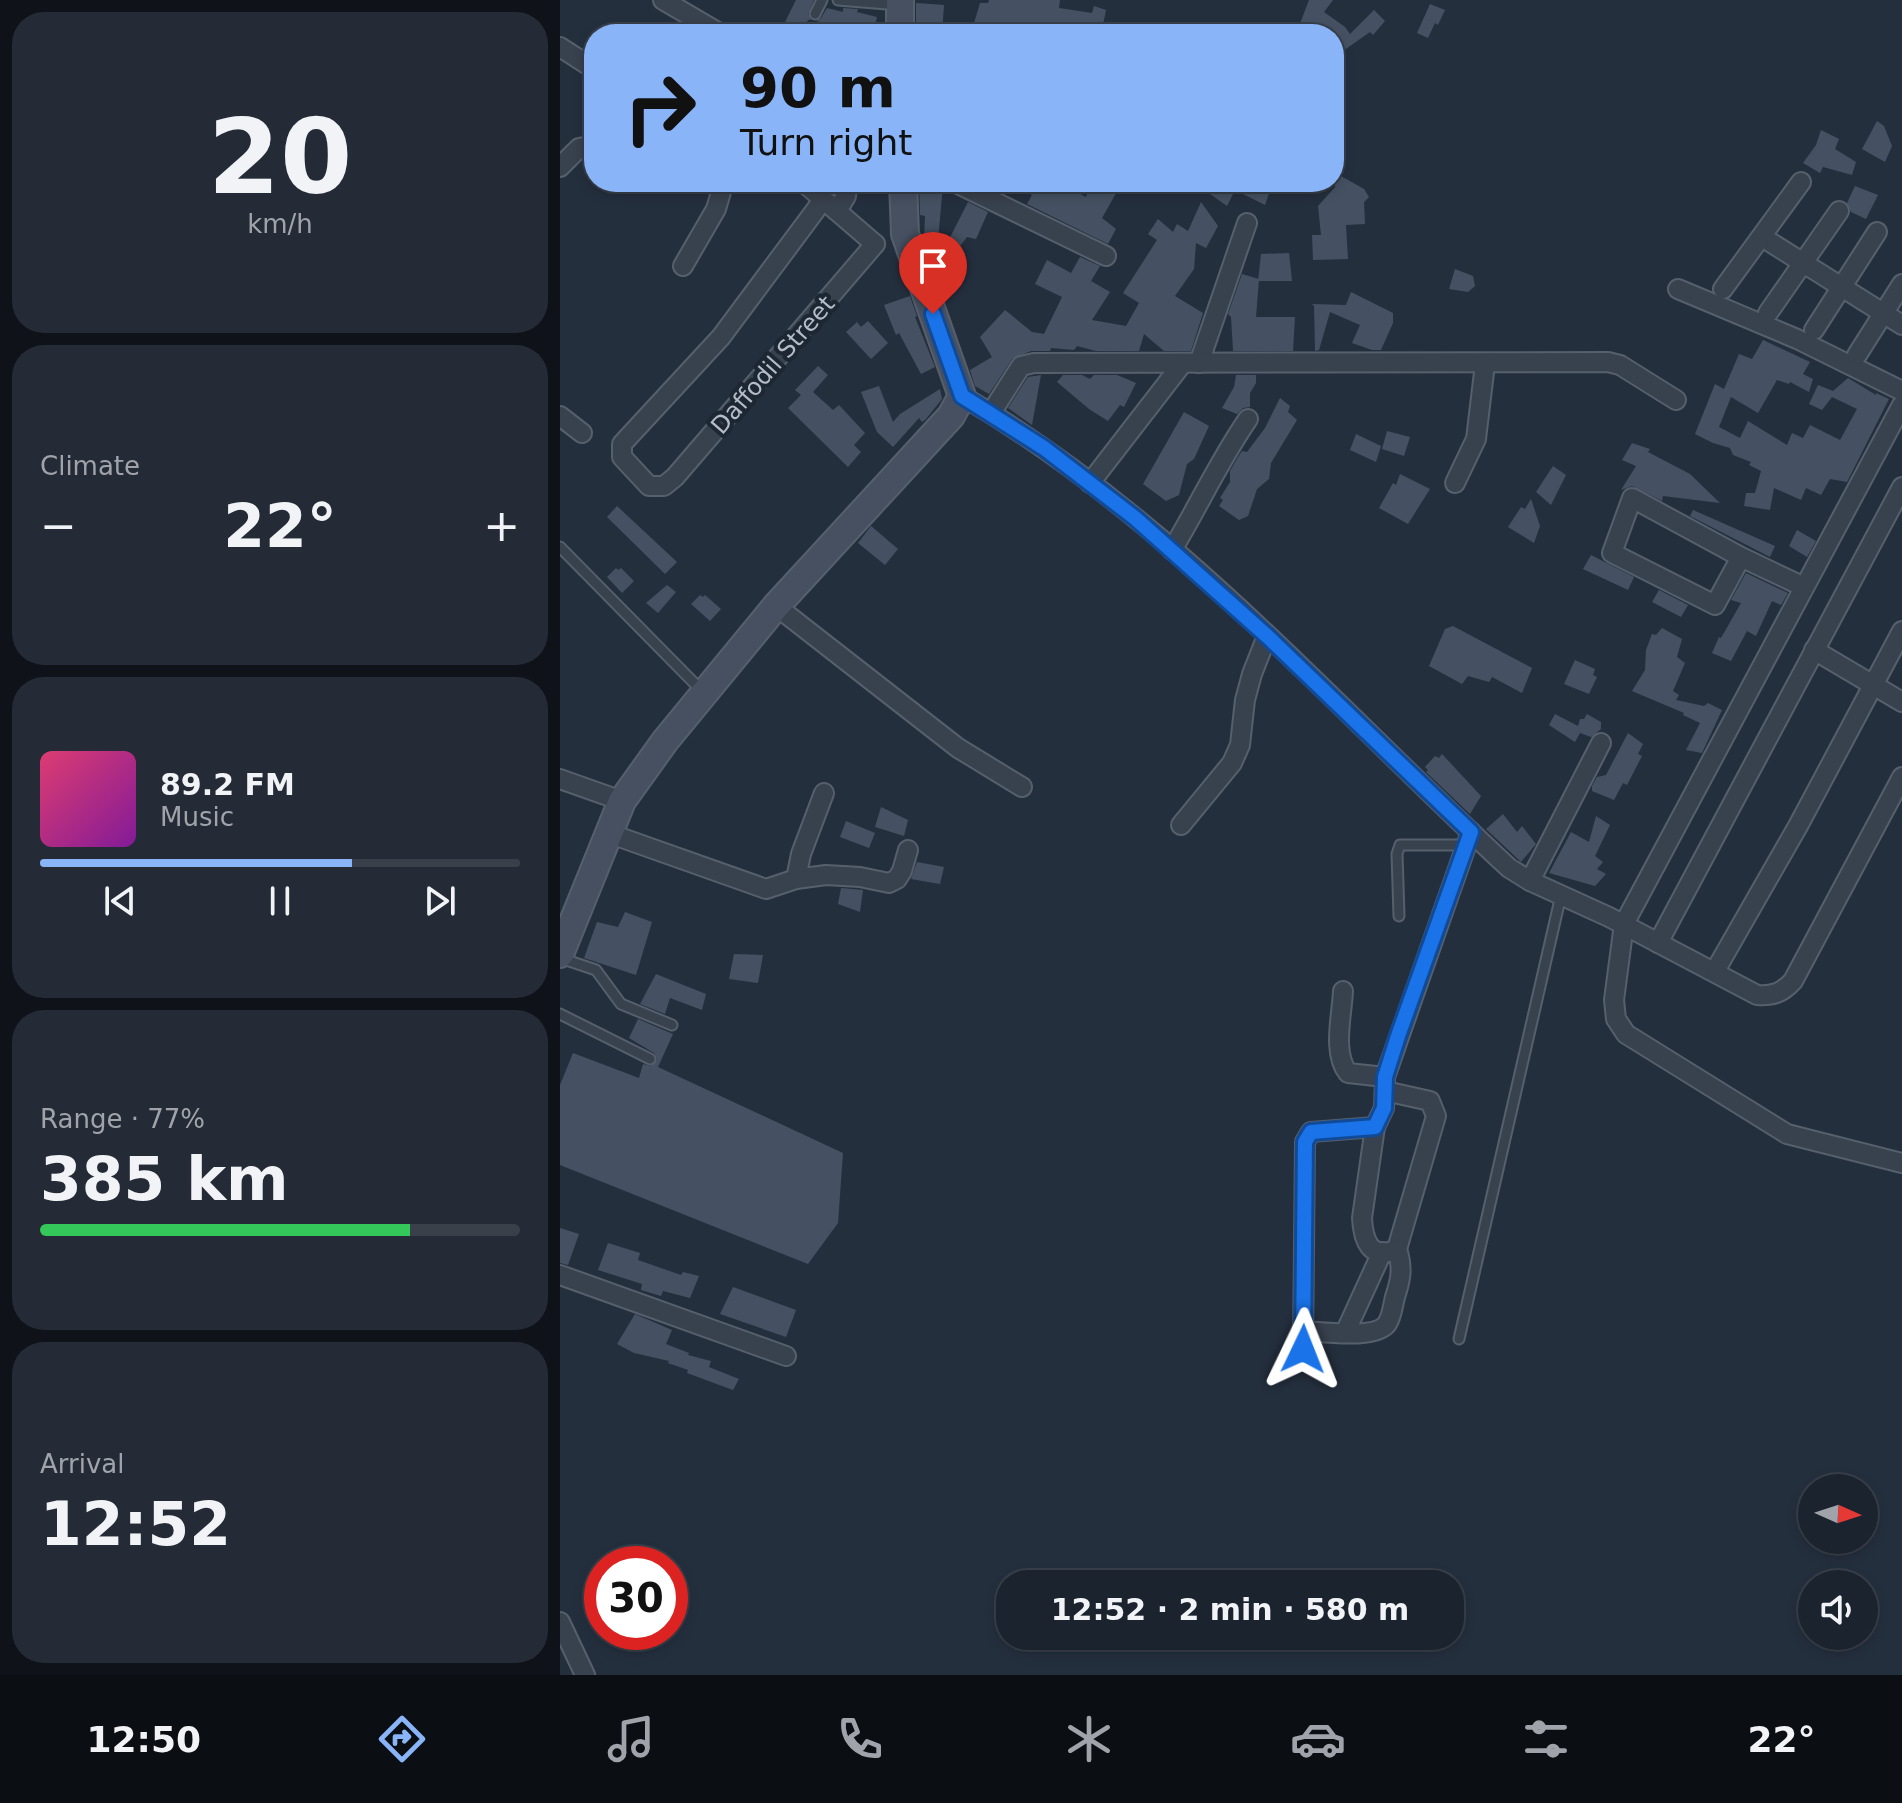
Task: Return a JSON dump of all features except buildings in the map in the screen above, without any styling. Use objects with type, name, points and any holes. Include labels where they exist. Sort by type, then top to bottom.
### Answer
[{"type":"street","points":[[663,0],[704,24]]},
{"type":"street","points":[[899,3],[900,24]]},
{"type":"street","points":[[562,54],[584,64]]},
{"type":"street","points":[[560,167],[579,148],[584,147]]},
{"type":"street","points":[[1723,289],[1801,182]]},
{"type":"street","points":[[683,266],[716,209],[721,192]]},
{"type":"street","points":[[815,192],[875,244],[905,234]]},
{"type":"street","points":[[830,205],[846,196],[847,192]]},
{"type":"street","points":[[903,192],[905,234],[962,396],[1044,448],[1172,550],[1267,636],[1468,839],[1530,881],[1624,924],[1757,995],[1767,996],[1783,991],[1793,981],[1902,777]]},
{"type":"street","points":[[975,192],[1106,256]]},
{"type":"street","name":"Daffodil Street","points":[[830,205],[721,337],[622,444],[622,457],[649,486],[656,488],[668,483],[829,301],[875,244]]},
{"type":"street","points":[[1768,313],[1839,211]]},
{"type":"street","points":[[1090,483],[1190,364],[1247,223]]},
{"type":"street","points":[[1814,330],[1877,232]]},
{"type":"street","points":[[1762,237],[1902,325]]},
{"type":"street","points":[[1857,355],[1902,284]]},
{"type":"street","points":[[1678,289],[1797,339],[1902,391]]},
{"type":"street","points":[[991,413],[1017,371],[1026,363],[1608,362],[1620,365],[1676,400]]},
{"type":"street","points":[[1455,483],[1476,439],[1485,364]]},
{"type":"street","points":[[561,951],[622,801],[704,693],[776,606],[951,416],[962,396]]},
{"type":"street","points":[[1902,405],[1624,924],[1614,1000],[1616,1019],[1626,1034],[1787,1134],[1902,1163]]},
{"type":"street","points":[[560,416],[582,433]]},
{"type":"street","points":[[1172,550],[1225,452],[1248,419]]},
{"type":"street","points":[[1658,943],[1902,487]]},
{"type":"street","points":[[1741,557],[1715,605],[1612,553],[1632,498],[1804,587]]},
{"type":"street","points":[[776,606],[958,748],[1022,787]]},
{"type":"street","points":[[1715,971],[1798,826],[1902,631]]},
{"type":"street","points":[[1181,825],[1232,763],[1240,745],[1245,700],[1252,674],[1267,636]]},
{"type":"street","points":[[1814,650],[1902,702]]},
{"type":"street","points":[[1530,881],[1601,743]]},
{"type":"street","points":[[560,779],[622,801]]},
{"type":"street","points":[[796,879],[801,854],[824,793]]},
{"type":"street","points":[[608,833],[766,889],[796,879],[826,875],[889,883],[897,879],[902,871],[908,850]]},
{"type":"street","points":[[1375,1127],[1311,1132],[1305,1142],[1304,1340],[1382,1329],[1388,1322],[1402,1275],[1402,1264],[1389,1250],[1370,1248],[1362,1232],[1375,1127],[1381,1117],[1385,1084],[1468,839]]},
{"type":"street","points":[[1343,991],[1341,1066],[1348,1073],[1430,1101],[1435,1107],[1436,1116],[1389,1250],[1345,1333]]},
{"type":"street","points":[[560,1275],[786,1356]]},
{"type":"street","points":[[560,1622],[585,1675]]},
{"type":"lane","points":[[815,14],[822,0]]},
{"type":"lane","points":[[838,0],[899,3]]},
{"type":"lane","points":[[560,547],[704,693]]},
{"type":"lane","points":[[1399,916],[1397,854],[1400,845],[1468,839]]},
{"type":"lane","points":[[1459,1339],[1561,895]]},
{"type":"lane","points":[[561,951],[596,970],[621,1004],[672,1025]]},
{"type":"lane","points":[[560,1014],[650,1059]]},
{"type":"route","points":[[933,314],[962,396],[1044,448],[1135,518],[1267,636],[1471,832],[1385,1077],[1381,1117],[1375,1127],[1311,1132],[1305,1142],[1303,1349]]}]
